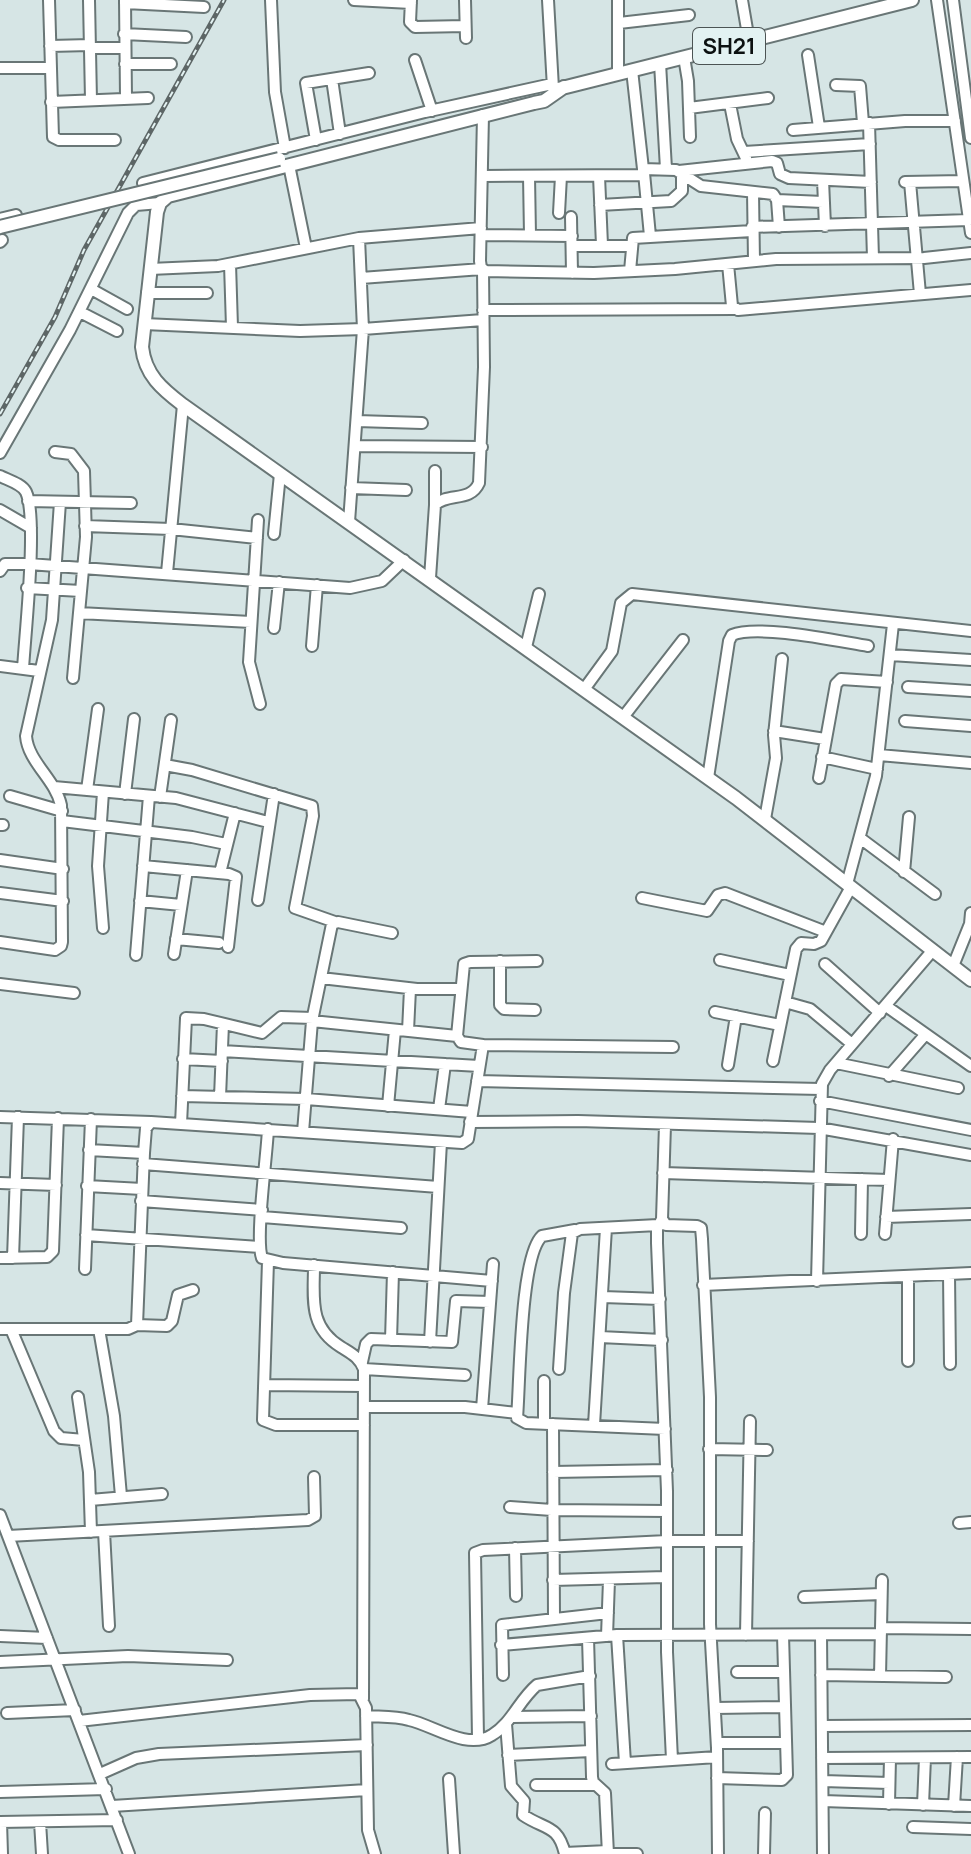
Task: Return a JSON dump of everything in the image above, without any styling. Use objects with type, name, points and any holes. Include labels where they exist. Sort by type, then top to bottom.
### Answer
[{"type":"main road","name":"SH21","points":[[1,236],[554,88],[912,0]]},
{"type":"main road","points":[[554,88],[544,101],[168,196],[160,203],[154,227],[143,362],[157,383],[183,405],[624,716],[765,819],[971,980]]},
{"type":"street","points":[[49,0],[52,134],[55,139],[115,140]]},
{"type":"street","points":[[89,0],[91,100]]},
{"type":"street","points":[[271,0],[275,92],[285,148]]},
{"type":"street","points":[[354,0],[411,2],[410,22],[415,27],[465,26]]},
{"type":"street","points":[[465,0],[466,38]]},
{"type":"street","points":[[143,183],[432,111],[554,88],[548,0]]},
{"type":"street","points":[[618,0],[625,71],[644,171],[650,236]]},
{"type":"street","points":[[742,0],[749,41]]},
{"type":"street","points":[[937,0],[971,233]]},
{"type":"street","points":[[953,0],[971,138]]},
{"type":"street","points":[[126,98],[125,1],[204,7]]},
{"type":"street","points":[[619,23],[689,15]]},
{"type":"street","points":[[124,34],[186,37]]},
{"type":"street","points":[[50,46],[124,48]]},
{"type":"street","points":[[808,55],[819,127]]},
{"type":"street","points":[[684,57],[690,137]]},
{"type":"street","points":[[415,60],[432,111]]},
{"type":"street","points":[[660,63],[666,124],[666,169]]},
{"type":"street","points":[[125,64],[171,64]]},
{"type":"street","points":[[0,68],[50,68]]},
{"type":"street","points":[[316,140],[305,86],[309,82],[369,73]]},
{"type":"street","points":[[332,79],[340,134]]},
{"type":"street","points":[[836,85],[860,86],[870,144],[873,258]]},
{"type":"street","points":[[51,102],[148,98]]},
{"type":"street","points":[[689,108],[768,98]]},
{"type":"street","points":[[730,104],[737,139],[748,164]]},
{"type":"street","points":[[435,505],[441,499],[467,496],[476,490],[481,471],[483,115]]},
{"type":"street","points":[[793,130],[866,123],[955,121]]},
{"type":"street","points":[[744,152],[870,144]]},
{"type":"street","points":[[680,173],[775,162],[782,176],[871,182]]},
{"type":"street","points":[[289,165],[306,248]]},
{"type":"street","points":[[483,176],[640,175],[644,171],[666,169],[680,173],[695,184],[773,194],[777,200],[779,227]]},
{"type":"street","points":[[600,205],[675,199],[682,191],[680,173]]},
{"type":"street","points":[[529,176],[530,235]]},
{"type":"street","points":[[559,213],[561,176]]},
{"type":"street","points":[[599,176],[602,245]]},
{"type":"street","points":[[823,180],[825,226]]},
{"type":"street","points":[[920,294],[908,182],[963,181]]},
{"type":"street","points":[[753,192],[754,261]]},
{"type":"street","points":[[777,200],[823,202]]},
{"type":"street","points":[[0,453],[80,312],[132,207],[160,203]]},
{"type":"street","points":[[0,219],[16,215]]},
{"type":"street","points":[[571,217],[572,273]]},
{"type":"street","points":[[630,271],[633,238],[779,227],[969,220]]},
{"type":"street","points":[[150,269],[230,264],[359,238],[481,232],[631,246]]},
{"type":"street","points":[[349,522],[363,329],[359,238]]},
{"type":"street","points":[[361,278],[482,270],[630,271],[754,261],[915,258],[971,253]]},
{"type":"street","points":[[230,264],[232,327]]},
{"type":"street","points":[[728,264],[734,309]]},
{"type":"street","points":[[91,289],[127,309]]},
{"type":"street","points":[[144,324],[300,331],[363,329],[483,315],[734,309],[971,290]]},
{"type":"street","points":[[147,293],[207,293]]},
{"type":"street","points":[[80,312],[117,331]]},
{"type":"street","points":[[167,573],[183,405]]},
{"type":"street","points":[[357,421],[422,423]]},
{"type":"street","points":[[356,446],[482,447]]},
{"type":"street","points":[[55,452],[71,454],[83,467],[85,526],[73,678]]},
{"type":"street","points":[[430,578],[435,471]]},
{"type":"street","points":[[274,534],[280,474]]},
{"type":"street","points":[[0,476],[26,490],[28,501],[31,528],[23,669]]},
{"type":"street","points":[[351,488],[406,490]]},
{"type":"street","points":[[28,501],[131,503]]},
{"type":"street","points":[[0,942],[58,948],[62,942],[62,816],[54,787],[26,741],[52,620],[60,502]]},
{"type":"street","points":[[0,510],[31,528]]},
{"type":"street","points":[[258,520],[249,662],[260,704]]},
{"type":"street","points":[[85,526],[171,529],[257,538]]},
{"type":"street","points":[[2,565],[167,573],[350,588],[373,585],[391,575],[404,560]]},
{"type":"street","points":[[274,628],[279,582]]},
{"type":"street","points":[[312,646],[317,585]]},
{"type":"street","points":[[27,588],[81,591]]},
{"type":"street","points":[[526,647],[539,594]]},
{"type":"street","points":[[585,688],[612,651],[621,603],[632,594],[971,631]]},
{"type":"street","points":[[79,613],[251,622]]},
{"type":"street","points":[[773,1061],[798,945],[818,943],[849,885],[877,769],[893,624]]},
{"type":"street","points":[[708,778],[732,635],[742,632],[773,633],[868,646]]},
{"type":"street","points":[[624,716],[683,640]]},
{"type":"street","points":[[890,655],[971,660]]},
{"type":"street","points":[[765,819],[776,758],[774,731],[782,659]]},
{"type":"street","points":[[0,666],[39,671]]},
{"type":"street","points":[[819,778],[834,689],[839,680],[887,682]]},
{"type":"street","points":[[908,687],[971,691]]},
{"type":"street","points":[[87,790],[98,709]]},
{"type":"street","points":[[125,794],[134,719]]},
{"type":"street","points":[[136,955],[146,833],[165,765],[171,720]]},
{"type":"street","points":[[905,721],[971,726]]},
{"type":"street","points":[[774,731],[825,739]]},
{"type":"street","points":[[879,755],[971,763]]},
{"type":"street","points":[[822,757],[877,769]]},
{"type":"street","points":[[165,765],[309,803],[314,810],[295,908],[335,922],[392,933]]},
{"type":"street","points":[[54,787],[187,800],[268,822]]},
{"type":"street","points":[[103,792],[98,879],[103,928]]},
{"type":"street","points":[[258,900],[274,794]]},
{"type":"street","points":[[10,796],[100,827],[226,844]]},
{"type":"street","points":[[220,873],[235,813]]},
{"type":"street","points":[[904,872],[909,817]]},
{"type":"street","points":[[860,838],[935,894]]},
{"type":"street","points":[[0,860],[63,869]]},
{"type":"street","points":[[143,866],[233,875],[237,881],[224,945],[176,939]]},
{"type":"street","points":[[174,954],[187,870]]},
{"type":"street","points":[[0,893],[63,901]]},
{"type":"street","points":[[642,898],[707,911],[718,895],[725,893],[826,932]]},
{"type":"street","points":[[140,901],[181,905]]},
{"type":"street","points":[[953,966],[971,921]]},
{"type":"street","points":[[303,1132],[312,1019],[331,927],[335,922]]},
{"type":"street","points":[[817,1281],[820,1095],[824,1078],[933,950]]},
{"type":"street","points":[[720,960],[790,975]]},
{"type":"street","points":[[500,961],[499,1002],[502,1008],[535,1010]]},
{"type":"street","points":[[537,961],[466,962],[462,967],[457,1036],[461,1042],[483,1045],[673,1047]]},
{"type":"street","points":[[825,964],[883,1010],[971,1066]]},
{"type":"street","points":[[321,978],[410,989],[460,989]]},
{"type":"street","points":[[0,984],[74,993]]},
{"type":"street","points":[[408,1031],[410,989]]},
{"type":"street","points":[[785,1002],[810,1009],[852,1044]]},
{"type":"street","points":[[715,1012],[780,1025]]},
{"type":"street","points":[[728,1065],[736,1016]]},
{"type":"street","points":[[181,1124],[186,1018],[265,1032],[281,1017],[457,1036]]},
{"type":"street","points":[[220,1097],[223,1024]]},
{"type":"street","points":[[388,1106],[395,1030]]},
{"type":"street","points":[[889,1076],[925,1035]]},
{"type":"street","points":[[0,1117],[151,1122],[466,1142],[483,1045]]},
{"type":"street","points":[[183,1059],[310,1055],[479,1066]]},
{"type":"street","points":[[836,1063],[958,1088]]},
{"type":"street","points":[[439,1109],[445,1064]]},
{"type":"street","points":[[477,1081],[820,1095],[971,1130]]},
{"type":"street","points":[[182,1096],[306,1099],[439,1109],[471,1117],[819,1128],[971,1155]]},
{"type":"street","points":[[13,1258],[18,1117]]},
{"type":"street","points":[[0,1258],[44,1257],[51,1254],[58,1118]]},
{"type":"street","points":[[85,1269],[91,1119]]},
{"type":"street","points":[[137,1325],[146,1128],[151,1122]]},
{"type":"street","points":[[665,1125],[660,1299],[667,1470],[666,1635],[672,1760]]},
{"type":"street","points":[[268,1129],[260,1247],[262,1258],[492,1281]]},
{"type":"street","points":[[885,1234],[893,1139]]},
{"type":"street","points":[[430,1342],[441,1142]]},
{"type":"street","points":[[89,1150],[265,1173],[438,1187]]},
{"type":"street","points":[[663,1173],[889,1180]]},
{"type":"street","points":[[861,1234],[862,1179]]},
{"type":"street","points":[[0,1183],[56,1185]]},
{"type":"street","points":[[87,1186],[142,1189]]},
{"type":"street","points":[[141,1201],[401,1228]]},
{"type":"street","points":[[886,1217],[971,1214]]},
{"type":"street","points":[[665,1429],[548,1424],[522,1422],[517,1418],[526,1294],[532,1252],[542,1236],[660,1222],[701,1228],[710,1397],[710,1635],[717,1743],[718,1854]]},
{"type":"street","points":[[594,1425],[606,1228]]},
{"type":"street","points":[[559,1369],[569,1240],[575,1230]]},
{"type":"street","points":[[86,1235],[260,1247]]},
{"type":"street","points":[[268,1261],[265,1423],[364,1425]]},
{"type":"street","points":[[482,1409],[493,1264]]},
{"type":"street","points":[[314,1265],[314,1316],[333,1341],[355,1355],[363,1366],[465,1375]]},
{"type":"street","points":[[391,1340],[393,1272]]},
{"type":"street","points":[[703,1285],[971,1273]]},
{"type":"street","points":[[949,1274],[950,1364]]},
{"type":"street","points":[[908,1276],[908,1361]]},
{"type":"street","points":[[84,1440],[61,1438],[54,1431],[6,1329],[167,1326],[172,1321],[178,1295],[193,1290]]},
{"type":"street","points":[[603,1297],[660,1299]]},
{"type":"street","points":[[375,1854],[368,1830],[363,1699],[363,1366],[368,1341],[452,1342],[456,1301],[490,1302]]},
{"type":"street","points":[[99,1329],[114,1416],[121,1496]]},
{"type":"street","points":[[600,1337],[662,1340]]},
{"type":"street","points":[[544,1381],[553,1472],[554,1618]]},
{"type":"street","points":[[264,1385],[364,1386]]},
{"type":"street","points":[[78,1397],[91,1532]]},
{"type":"street","points":[[364,1407],[482,1409],[517,1413]]},
{"type":"street","points":[[746,1635],[750,1421]]},
{"type":"street","points":[[709,1449],[767,1450]]},
{"type":"street","points":[[553,1472],[667,1470]]},
{"type":"street","points":[[8,1536],[312,1519],[315,1511],[314,1477]]},
{"type":"street","points":[[90,1500],[162,1494]]},
{"type":"street","points":[[510,1507],[667,1511]]},
{"type":"street","points":[[0,1515],[129,1854]]},
{"type":"street","points":[[959,1523],[971,1522]]},
{"type":"street","points":[[104,1531],[109,1626]]},
{"type":"street","points":[[478,1738],[475,1553],[515,1548],[667,1541],[748,1541]]},
{"type":"street","points":[[515,1548],[516,1596]]},
{"type":"street","points":[[553,1580],[666,1577]]},
{"type":"street","points":[[609,1580],[608,1613],[625,1763]]},
{"type":"street","points":[[880,1676],[882,1580]]},
{"type":"street","points":[[804,1597],[881,1594]]},
{"type":"street","points":[[503,1675],[502,1625],[608,1613]]},
{"type":"street","points":[[501,1645],[612,1635],[821,1635],[971,1629]]},
{"type":"street","points":[[717,1778],[782,1780],[787,1775],[783,1635]]},
{"type":"street","points":[[821,1635],[823,1854]]},
{"type":"street","points":[[0,1636],[47,1638]]},
{"type":"street","points":[[588,1638],[592,1777],[595,1785],[605,1793],[609,1853]]},
{"type":"street","points":[[0,1662],[128,1656],[227,1660]]},
{"type":"street","points":[[737,1672],[784,1672]]},
{"type":"street","points":[[821,1675],[946,1677]]},
{"type":"street","points":[[366,1716],[420,1722],[451,1737],[489,1738],[509,1721],[537,1685],[590,1676]]},
{"type":"street","points":[[79,1721],[310,1695],[355,1693],[363,1699]]},
{"type":"street","points":[[715,1708],[785,1707]]},
{"type":"street","points":[[7,1713],[75,1710]]},
{"type":"street","points":[[509,1721],[591,1716]]},
{"type":"street","points":[[509,1721],[511,1786],[524,1801],[523,1815],[553,1829],[565,1853],[637,1854]]},
{"type":"street","points":[[822,1726],[971,1725]]},
{"type":"street","points":[[717,1743],[786,1743]]},
{"type":"street","points":[[100,1774],[136,1758],[159,1754],[367,1745]]},
{"type":"street","points":[[508,1755],[591,1751]]},
{"type":"street","points":[[612,1764],[717,1757]]},
{"type":"street","points":[[954,1806],[957,1757]]},
{"type":"street","points":[[822,1758],[971,1757]]},
{"type":"street","points":[[889,1804],[890,1758]]},
{"type":"street","points":[[923,1805],[925,1758]]},
{"type":"street","points":[[449,1779],[454,1854]]},
{"type":"street","points":[[823,1781],[889,1783]]},
{"type":"street","points":[[536,1785],[595,1785]]},
{"type":"street","points":[[0,1792],[106,1789]]},
{"type":"street","points":[[112,1806],[367,1790]]},
{"type":"street","points":[[823,1801],[971,1806]]},
{"type":"street","points":[[764,1854],[765,1813]]},
{"type":"street","points":[[2,1854],[1,1822],[117,1820]]},
{"type":"street","points":[[40,1822],[42,1854]]},
{"type":"street","points":[[913,1827],[971,1829]]},
{"type":"railway","points":[[0,414],[55,317],[84,250],[224,0]]}]
